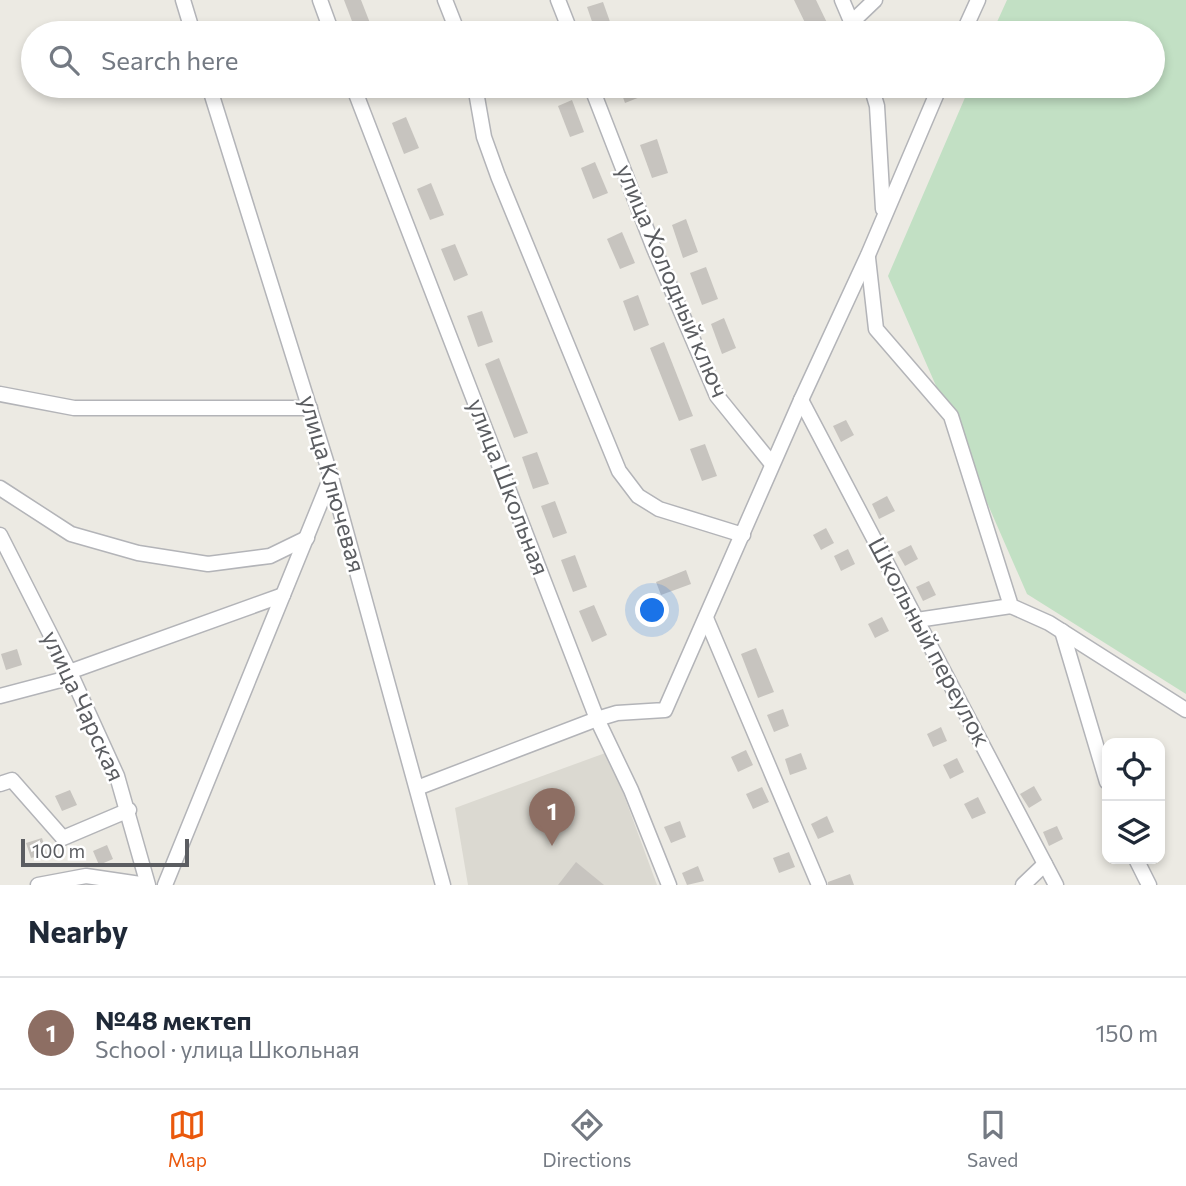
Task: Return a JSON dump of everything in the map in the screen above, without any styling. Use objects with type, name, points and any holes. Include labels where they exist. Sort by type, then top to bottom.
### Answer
[{"type":"street","points":[[183,0],[189,21]]},
{"type":"street","points":[[320,0],[328,21]]},
{"type":"street","points":[[445,0],[453,21]]},
{"type":"street","points":[[558,0],[566,21]]},
{"type":"street","points":[[842,0],[851,21]]},
{"type":"street","points":[[859,21],[875,0]]},
{"type":"street","points":[[968,21],[978,0]]},
{"type":"street","name":"улица Ключевая","points":[[213,98],[331,477],[443,885]]},
{"type":"street","name":"улица Школьная","points":[[358,98],[597,719],[631,790],[668,885]]},
{"type":"street","points":[[477,98],[488,150],[619,471],[638,496],[659,509],[743,535]]},
{"type":"street","name":"улица Холодный ключ","points":[[596,98],[653,246],[717,396],[772,464]]},
{"type":"street","points":[[875,98],[883,214]]},
{"type":"street","points":[[417,788],[597,719],[617,713],[665,710],[772,464],[868,255],[883,214],[935,98]]},
{"type":"street","points":[[868,255],[876,329],[951,416],[1011,606]]},
{"type":"street","points":[[0,394],[74,408],[310,408]]},
{"type":"street","name":"Школьный переулок","points":[[801,400],[1056,885]]},
{"type":"street","points":[[165,885],[331,477]]},
{"type":"street","points":[[0,488],[71,534],[138,553],[208,564],[270,556],[307,538]]},
{"type":"street","name":"улица Чарская","points":[[0,536],[71,674],[117,776],[129,810],[148,885]]},
{"type":"street","points":[[0,696],[71,674],[283,595]]},
{"type":"street","points":[[917,620],[1011,606],[1062,631],[1186,710]]},
{"type":"street","points":[[706,618],[819,885]]},
{"type":"street","points":[[1062,631],[1102,765]]},
{"type":"street","points":[[0,784],[12,780],[63,838],[129,810]]},
{"type":"street","points":[[1023,885],[1045,864]]},
{"type":"street","points":[[1138,864],[1149,885]]},
{"type":"street","points":[[38,885],[86,876],[148,885]]},
{"type":"shaded area","points":[[608,752],[657,885],[468,885],[455,808]]},
{"type":"green space","points":[[1007,0],[1186,0],[1186,694],[1027,594],[888,276],[965,98],[1165,98],[1165,21],[997,21]]},
{"type":"building","points":[[344,0],[361,0],[369,21],[352,21]]},
{"type":"building","points":[[794,0],[816,0],[826,21],[804,21]]},
{"type":"building","points":[[603,2],[610,21],[592,21],[587,7]]},
{"type":"building","points":[[623,98],[638,98],[625,103]]},
{"type":"building","points":[[572,100],[584,132],[570,137],[558,106]]},
{"type":"building","points":[[406,117],[419,148],[404,154],[392,123]]},
{"type":"building","points":[[657,139],[668,173],[652,178],[640,145]]},
{"type":"building","points":[[595,162],[608,193],[593,199],[581,168]]},
{"type":"building","points":[[431,183],[444,215],[430,220],[417,189]]},
{"type":"building","points":[[686,219],[698,252],[683,258],[672,225]]},
{"type":"building","points":[[622,232],[635,263],[620,269],[607,239]]},
{"type":"building","points":[[455,244],[468,275],[454,281],[441,249]]},
{"type":"building","points":[[706,267],[718,299],[702,305],[690,273]]},
{"type":"building","points":[[638,295],[649,325],[634,331],[623,301]]},
{"type":"building","points":[[482,311],[493,342],[478,347],[467,316]]},
{"type":"building","points":[[724,318],[736,348],[722,354],[711,324]]},
{"type":"building","points":[[664,342],[693,416],[679,421],[650,348]]},
{"type":"building","points":[[499,358],[528,433],[514,438],[485,364]]},
{"type":"building","points":[[846,420],[854,435],[841,442],[833,426]]},
{"type":"building","points":[[705,444],[717,476],[702,481],[690,449]]},
{"type":"building","points":[[537,452],[549,484],[533,489],[522,457]]},
{"type":"building","points":[[887,496],[895,511],[879,519],[872,504]]},
{"type":"building","points":[[555,501],[567,533],[553,538],[541,506]]},
{"type":"building","points":[[826,528],[834,543],[821,550],[813,535]]},
{"type":"building","points":[[911,545],[918,559],[905,566],[897,552]]},
{"type":"building","points":[[848,549],[855,564],[841,571],[834,556]]},
{"type":"building","points":[[575,555],[587,587],[573,592],[561,560]]},
{"type":"building","points":[[686,570],[691,584],[661,595],[656,582]]},
{"type":"building","points":[[929,581],[936,595],[923,601],[916,587]]},
{"type":"building","points":[[594,605],[607,635],[592,642],[579,611]]},
{"type":"building","points":[[882,617],[889,631],[875,638],[868,624]]},
{"type":"building","points":[[756,648],[774,692],[758,698],[741,654]]},
{"type":"building","points":[[17,649],[22,665],[6,670],[1,654]]},
{"type":"building","points":[[783,709],[789,726],[774,732],[767,715]]},
{"type":"building","points":[[941,727],[947,741],[933,747],[927,734]]},
{"type":"building","points":[[746,750],[753,765],[738,772],[731,757]]},
{"type":"building","points":[[801,753],[807,769],[790,775],[785,759]]},
{"type":"building","points":[[957,758],[964,772],[950,779],[943,765]]},
{"type":"building","points":[[1034,786],[1042,800],[1029,808],[1020,794]]},
{"type":"building","points":[[762,787],[769,802],[753,809],[746,794]]},
{"type":"building","points":[[70,790],[77,805],[62,811],[55,796]]},
{"type":"building","points":[[978,797],[986,813],[972,819],[964,804]]},
{"type":"building","points":[[827,816],[834,832],[818,839],[811,824]]},
{"type":"building","points":[[680,821],[686,837],[671,843],[664,827]]},
{"type":"building","points":[[1057,826],[1063,839],[1049,846],[1043,832]]},
{"type":"building","points":[[42,838],[47,854],[31,858],[26,843]]},
{"type":"building","points":[[107,845],[113,859],[99,865],[93,851]]},
{"type":"building","points":[[789,852],[795,867],[779,873],[773,858]]},
{"type":"building","points":[[576,862],[604,885],[558,885]]},
{"type":"building","points":[[698,866],[704,881],[687,885],[682,873]]},
{"type":"building","points":[[850,874],[854,885],[828,885],[828,882]]},
{"type":"place","name":"№48 мектеп","points":[[552,846]]}]
